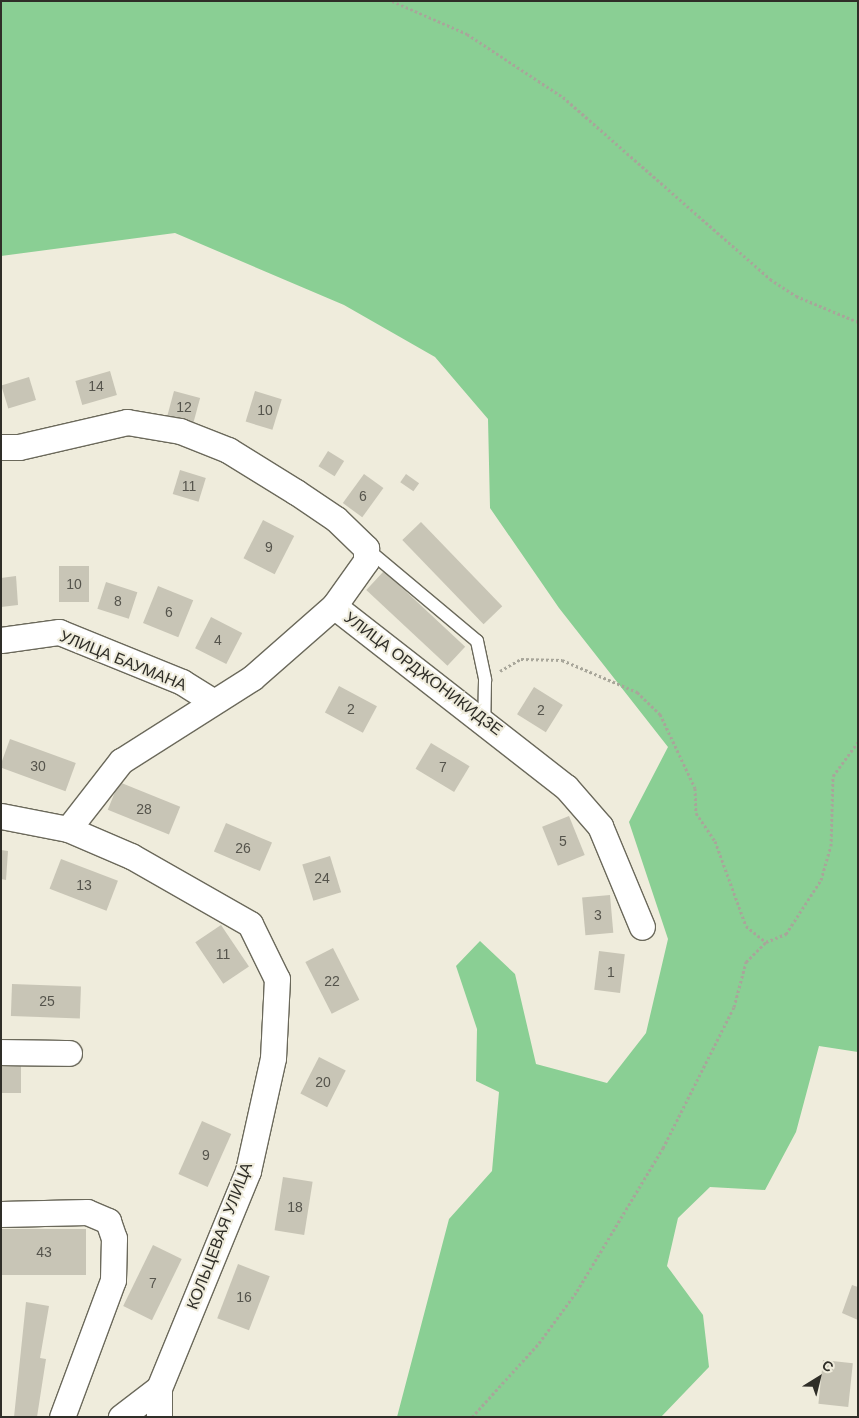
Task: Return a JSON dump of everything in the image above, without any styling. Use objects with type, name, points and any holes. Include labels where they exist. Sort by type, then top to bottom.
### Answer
[{"type":"street","points":[[1,447],[19,447],[127,422],[180,431],[228,450],[296,492],[336,519],[366,548]]},
{"type":"street","name":"УЛИЦА ОРДЖОНИКИДЗЕ","points":[[366,548],[366,561],[334,606],[484,719],[566,787],[600,826],[642,927]]},
{"type":"street","points":[[68,830],[121,761],[212,701],[252,678],[334,606]]},
{"type":"street","name":"УЛИЦА БАУМАНА","points":[[1,640],[59,632],[182,682],[212,701]]},
{"type":"street","name":"КОЛЬЦЕВАЯ УЛИЦА","points":[[1,816],[68,830],[131,856],[250,924],[277,979],[273,1058],[248,1170],[159,1388]]},
{"type":"street","points":[[1,1052],[69,1053]]},
{"type":"street","points":[[1,1214],[87,1212],[108,1221],[114,1238],[113,1280],[62,1417]]},
{"type":"street","points":[[121,1417],[159,1388]]},
{"type":"street","points":[[159,1388],[159,1417]]},
{"type":"lane","points":[[366,548],[477,641],[485,680],[484,719]]},
{"type":"path","points":[[392,1],[467,34],[563,97],[770,279],[796,296],[858,322]]},
{"type":"path","points":[[485,680],[521,659],[562,660],[637,692],[660,714],[694,788],[696,814],[715,841],[746,926],[766,942]]},
{"type":"path","points":[[472,1417],[539,1343],[577,1291],[663,1148],[734,1007],[746,962],[766,942],[786,934],[821,880],[831,846],[833,776],[858,742]]},
{"type":"green space","points":[[1,1],[858,1],[858,1052],[819,1046],[796,1132],[765,1190],[710,1187],[678,1218],[667,1266],[703,1315],[709,1367],[661,1417],[397,1417],[449,1219],[492,1171],[499,1092],[476,1081],[477,1029],[456,966],[480,941],[515,974],[536,1064],[607,1083],[646,1033],[668,939],[629,822],[668,747],[559,608],[490,508],[488,419],[435,357],[344,305],[175,233],[1,256]]},
{"type":"building","points":[[110,371],[117,395],[82,405],[75,381]]},
{"type":"building","points":[[29,377],[36,400],[8,408],[1,385]]},
{"type":"building","points":[[174,391],[200,398],[193,424],[167,417]]},
{"type":"building","points":[[255,391],[282,399],[272,430],[246,422]]},
{"type":"building","points":[[328,451],[344,461],[335,476],[318,466]]},
{"type":"building","points":[[180,470],[206,478],[199,502],[173,494]]},
{"type":"building","points":[[364,474],[383,488],[362,517],[343,503]]},
{"type":"building","points":[[406,474],[419,483],[413,491],[400,482]]},
{"type":"building","points":[[263,520],[294,536],[275,574],[243,558]]},
{"type":"building","points":[[421,522],[502,606],[484,624],[402,540]]},
{"type":"building","points":[[59,566],[89,566],[89,602],[59,602]]},
{"type":"building","points":[[384,571],[465,647],[447,666],[366,590]]},
{"type":"building","points":[[16,576],[18,605],[1,607],[1,578]]},
{"type":"building","points":[[106,582],[137,592],[129,619],[97,609]]},
{"type":"building","points":[[158,586],[193,600],[178,637],[143,623]]},
{"type":"building","points":[[211,617],[242,633],[226,664],[195,648]]},
{"type":"building","points":[[339,686],[377,706],[363,733],[325,712]]},
{"type":"building","points":[[534,687],[563,705],[546,732],[517,714]]},
{"type":"building","points":[[10,739],[76,763],[66,791],[1,768]]},
{"type":"building","points":[[431,743],[470,766],[454,792],[416,769]]},
{"type":"building","points":[[119,782],[180,807],[169,835],[108,810]]},
{"type":"building","points":[[569,816],[585,855],[558,866],[542,827]]},
{"type":"building","points":[[226,823],[272,843],[260,871],[214,852]]},
{"type":"building","points":[[1,850],[8,851],[6,880],[1,879]]},
{"type":"building","points":[[330,856],[341,892],[313,901],[302,864]]},
{"type":"building","points":[[61,859],[118,881],[106,911],[50,889]]},
{"type":"building","points":[[610,895],[613,933],[585,935],[582,897]]},
{"type":"building","points":[[221,925],[249,966],[223,984],[195,942]]},
{"type":"building","points":[[333,948],[359,1000],[332,1014],[305,962]]},
{"type":"building","points":[[599,951],[625,954],[620,993],[594,990]]},
{"type":"building","points":[[12,984],[81,986],[80,1018],[11,1016]]},
{"type":"building","points":[[319,1057],[346,1071],[327,1107],[300,1094]]},
{"type":"building","points":[[1,1062],[21,1062],[21,1093],[1,1093]]},
{"type":"building","points":[[202,1121],[231,1134],[208,1187],[178,1174]]},
{"type":"building","points":[[283,1177],[313,1182],[304,1235],[275,1230]]},
{"type":"building","points":[[1,1229],[86,1229],[86,1275],[1,1275]]},
{"type":"building","points":[[153,1245],[182,1259],[152,1320],[123,1306]]},
{"type":"building","points":[[238,1264],[270,1276],[249,1330],[217,1318]]},
{"type":"building","points":[[852,1285],[858,1287],[858,1320],[842,1313]]},
{"type":"building","points":[[26,1302],[49,1306],[40,1358],[46,1359],[37,1417],[14,1417]]},
{"type":"building","points":[[823,1360],[853,1363],[848,1407],[818,1404]]}]
